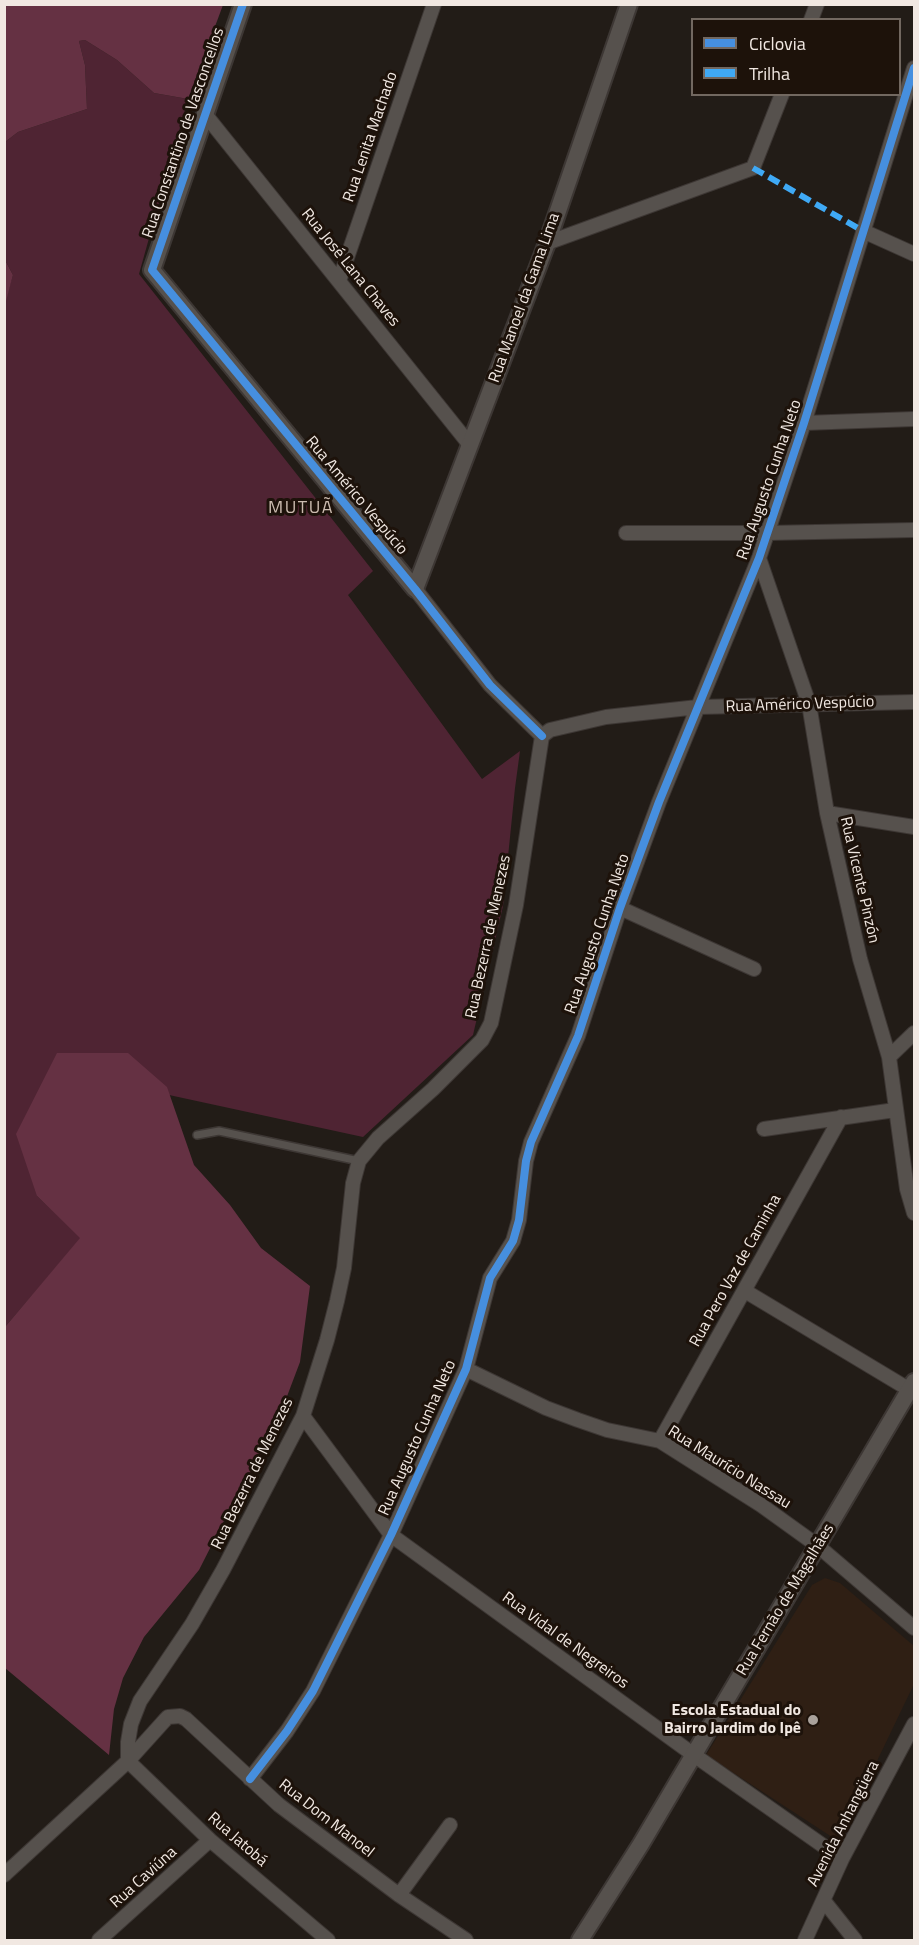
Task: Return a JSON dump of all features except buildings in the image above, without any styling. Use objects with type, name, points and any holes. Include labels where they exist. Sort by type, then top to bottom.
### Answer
[{"type":"street","name":"Rua Constantino de Vasconcellos","points":[[152,270],[243,4]]},
{"type":"street","name":"Rua Lenita Machado","points":[[339,281],[434,4]]},
{"type":"street","name":"Rua Manoel da Gama Lima","points":[[415,589],[547,243],[629,4]]},
{"type":"street","name":"Rua Augusto Cunha Neto","points":[[250,1779],[287,1731],[313,1691],[391,1535],[466,1369],[490,1278],[513,1241],[519,1220],[526,1161],[531,1142],[578,1036],[620,908],[659,802],[759,558],[804,423],[862,231],[908,106],[915,68]]},
{"type":"street","points":[[547,243],[753,168],[781,96]]},
{"type":"street","name":"Rua José Lana Chaves","points":[[204,113],[470,445]]},
{"type":"street","points":[[862,231],[915,254]]},
{"type":"street","name":"Rua Américo Vespúcio","points":[[152,270],[415,589],[490,685],[542,736],[550,730],[606,717],[698,707],[915,702]]},
{"type":"street","points":[[804,423],[915,419]]},
{"type":"street","points":[[626,533],[915,530]]},
{"type":"street","name":"Rua Vicente Pinzón","points":[[759,558],[809,704],[827,813],[860,959],[889,1057],[907,1189],[915,1213]]},
{"type":"street","name":"Rua Bezerra de Menezes","points":[[128,1761],[131,1724],[140,1701],[192,1624],[223,1570],[303,1416],[327,1340],[342,1279],[353,1183],[358,1161],[378,1138],[433,1089],[482,1040],[490,1023],[516,905],[542,736]]},
{"type":"street","points":[[827,813],[915,827]]},
{"type":"street","points":[[620,908],[754,969]]},
{"type":"street","points":[[889,1057],[915,1033]]},
{"type":"street","points":[[764,1129],[895,1110]]},
{"type":"street","name":"Rua Pero Vaz de Caminha","points":[[660,1441],[841,1117]]},
{"type":"street","points":[[745,1291],[912,1386]]},
{"type":"street","name":"Rua Maurício Nassau","points":[[466,1369],[546,1408],[578,1420],[607,1430],[660,1441],[761,1505],[818,1546],[915,1628]]},
{"type":"street","name":"Rua Fernão de Magalhães","points":[[580,1941],[641,1844],[912,1386]]},
{"type":"street","name":"Rua Vidal de Negreiros","points":[[303,1416],[391,1535],[694,1755],[842,1859]]},
{"type":"street","name":"Rua Dom Manoel","points":[[128,1761],[165,1720],[173,1716],[186,1719],[279,1805],[399,1895],[466,1941]]},
{"type":"street","name":"Avenida Anhangüera","points":[[805,1941],[842,1859],[915,1724]]},
{"type":"street","points":[[4,1875],[128,1761]]},
{"type":"street","name":"Rua Jatobá","points":[[128,1761],[210,1840],[319,1938]]},
{"type":"street","points":[[399,1895],[450,1825]]},
{"type":"street","name":"Rua Caviúna","points":[[99,1941],[210,1840]]},
{"type":"street","points":[[824,1901],[855,1941]]},
{"type":"lane","points":[[197,1135],[219,1131],[358,1161]]},
{"type":"shaded area","points":[[5,4],[223,5],[188,99],[154,93],[117,60],[85,40],[79,41],[85,65],[87,109],[18,132],[5,142]]},
{"type":"shaded area","points":[[85,40],[117,60],[154,93],[188,99],[139,274],[373,571],[348,595],[482,779],[520,751],[503,906],[473,1035],[363,1137],[169,1095],[127,1053],[37,1196],[81,1238],[5,1327],[4,305],[13,275],[5,260],[5,142],[18,132],[87,109],[85,65],[79,41]]},
{"type":"shaded area","points":[[5,260],[13,275],[5,305]]},
{"type":"shaded area","points":[[57,1053],[128,1053],[167,1087],[194,1165],[230,1205],[261,1248],[310,1286],[300,1362],[272,1436],[236,1497],[199,1570],[144,1637],[123,1678],[114,1709],[109,1755],[5,1668],[5,1327],[80,1238],[37,1196],[16,1134]]},
{"type":"shaded area","name":"Escola Estadual do Bairro Jardim do Ipê","points":[[825,1578],[840,1583],[914,1646],[914,1684],[841,1836],[835,1839],[706,1755],[812,1585]]},
{"type":"marked path","points":[[753,168],[863,231]]},
{"type":"cycle path","points":[[243,4],[152,270],[415,589],[490,685],[542,736]]},
{"type":"cycle path","points":[[250,1779],[287,1731],[313,1691],[391,1535],[466,1369],[490,1278],[513,1241],[519,1220],[526,1161],[531,1142],[578,1036],[620,908],[659,802],[759,558],[804,423],[914,68]]},
{"type":"place","name":"Escola Estadual do Bairro Jardim do Ipê","points":[[813,1720]]},
{"type":"district","name":"MUTUÃ","points":[[301,509]]}]
